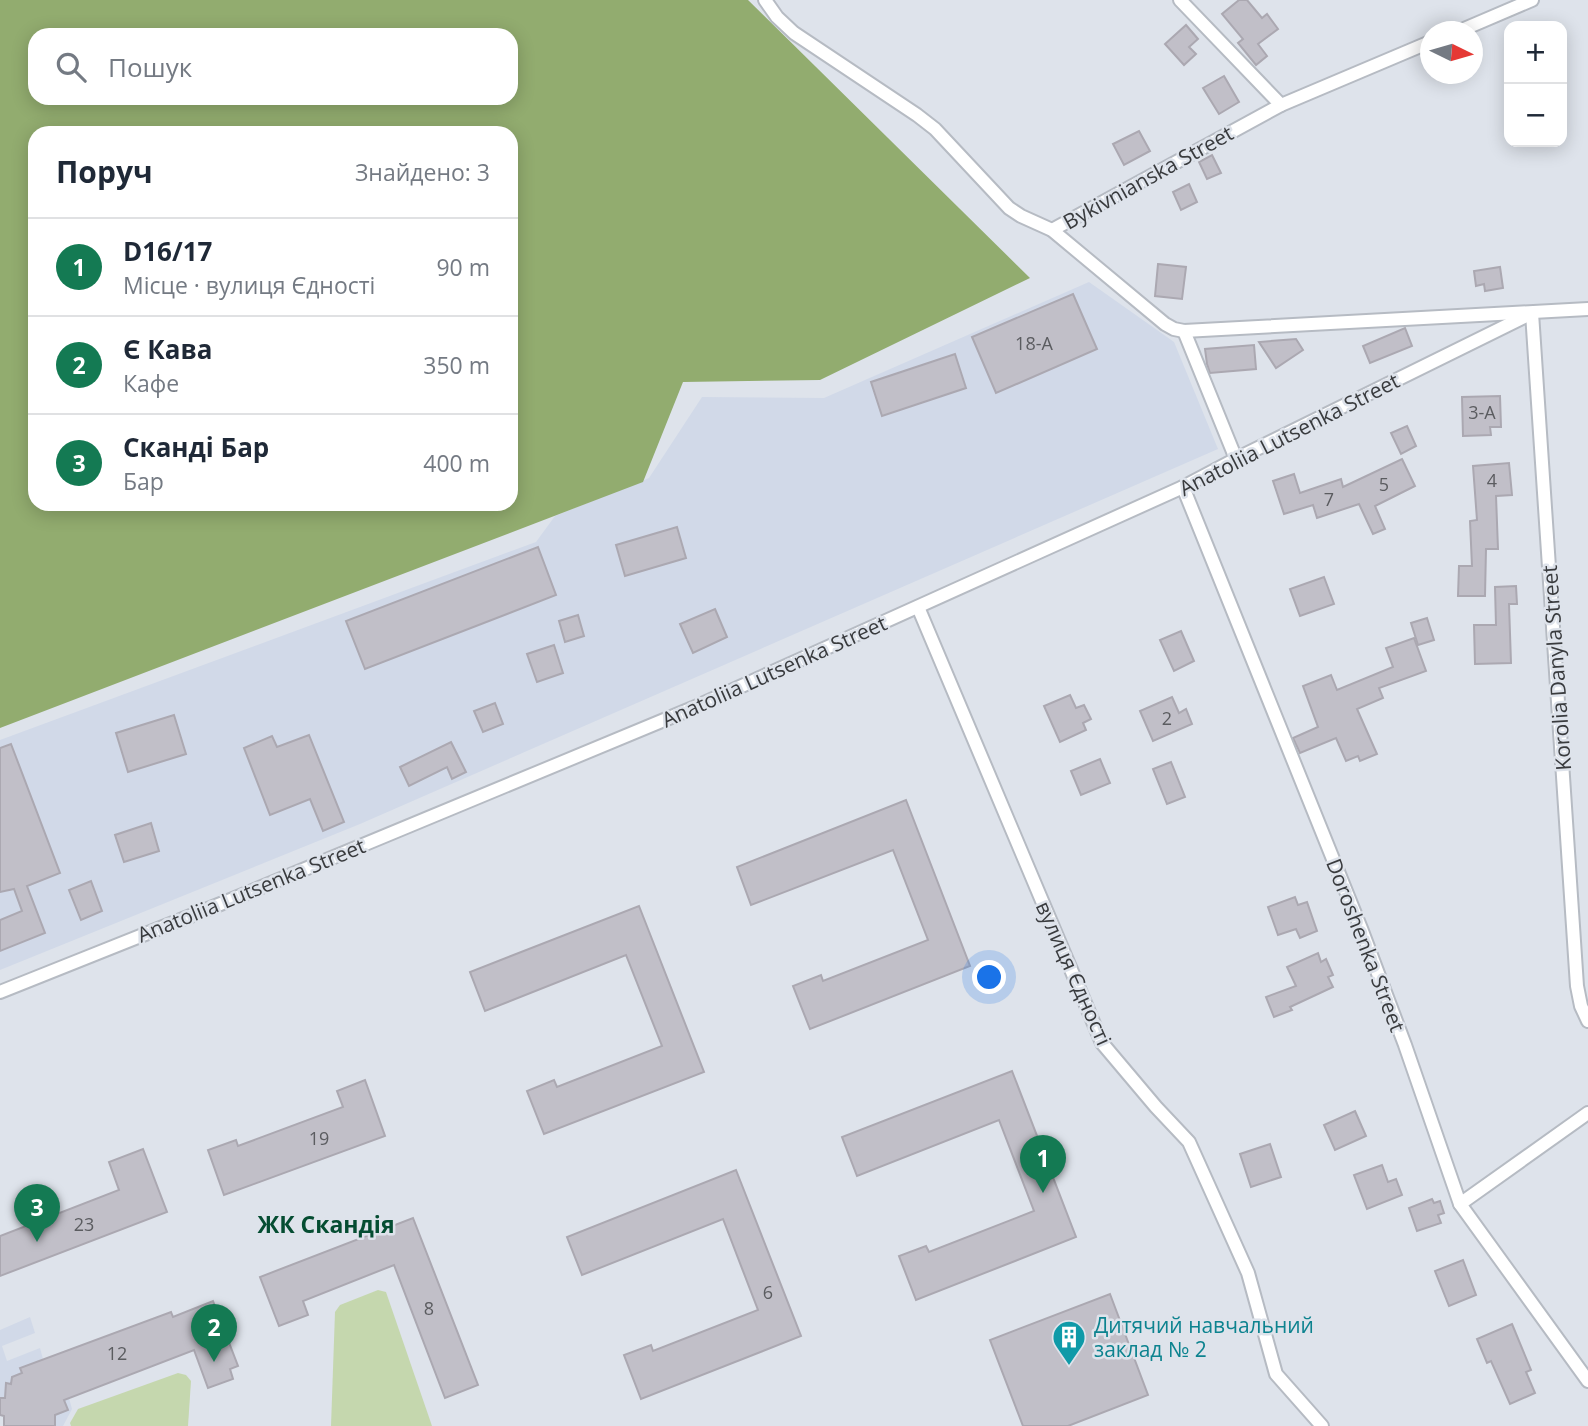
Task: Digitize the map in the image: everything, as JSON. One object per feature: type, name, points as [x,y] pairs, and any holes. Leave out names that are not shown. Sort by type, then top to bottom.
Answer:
[{"type":"street","name":"Bykivnianska Street","points":[[765,0],[777,17],[794,33],[935,129],[1009,208],[1052,230],[1281,105],[1420,46]]},
{"type":"street","points":[[1180,0],[1281,105]]},
{"type":"street","points":[[1483,21],[1532,0]]},
{"type":"street","points":[[1052,230],[1165,324],[1184,331],[1237,459]]},
{"type":"street","name":"Anatoliia Lutsenka Street","points":[[1184,331],[1588,309]]},
{"type":"street","name":"Anatoliia Lutsenka Street","points":[[0,992],[693,708],[1184,487],[1532,313]]},
{"type":"street","name":"Korolia Danyla Street","points":[[1532,313],[1577,985],[1581,1006],[1588,1021]]},
{"type":"street","name":"Doroshenka Street","points":[[1184,487],[1405,1045],[1460,1204],[1588,1381]]},
{"type":"street","name":"вулиця Єдності","points":[[918,607],[1102,1043],[1189,1142],[1248,1273],[1276,1374],[1322,1426]]},
{"type":"street","points":[[1460,1204],[1588,1113]]},
{"type":"shaded area","points":[[1089,282],[1174,342],[1218,449],[360,824],[0,970],[0,740],[536,542],[555,516],[649,478],[702,397],[824,398]]},
{"type":"shaded area","points":[[30,1317],[35,1333],[2,1346],[7,1361],[40,1348],[43,1359],[20,1368],[22,1373],[12,1377],[11,1384],[6,1384],[5,1398],[0,1398],[0,1330]]},
{"type":"shaded area","points":[[69,1398],[72,1409],[63,1426],[55,1426],[50,1417],[68,1410],[64,1400]]},
{"type":"green space","points":[[0,0],[748,0],[1030,278],[820,380],[683,382],[643,482],[0,728]]},
{"type":"green space","points":[[378,1290],[386,1292],[432,1426],[331,1426],[335,1312],[340,1305]]},
{"type":"green space","points":[[178,1373],[186,1375],[191,1381],[188,1426],[71,1426],[78,1409]]},
{"type":"building","points":[[1239,0],[1247,0],[1262,18],[1267,14],[1278,29],[1258,44],[1267,56],[1256,65],[1238,43],[1243,39],[1222,14]]},
{"type":"building","points":[[1186,25],[1198,39],[1189,47],[1196,54],[1184,65],[1165,44]]},
{"type":"building","points":[[1224,76],[1239,102],[1219,114],[1203,88]]},
{"type":"building","points":[[1139,131],[1150,151],[1124,165],[1113,144]]},
{"type":"building","points":[[1212,155],[1221,173],[1207,179],[1199,162]]},
{"type":"building","points":[[1189,184],[1197,202],[1181,210],[1173,192]]},
{"type":"building","points":[[1158,264],[1186,267],[1182,299],[1155,296]]},
{"type":"building","points":[[1500,267],[1503,288],[1485,291],[1484,284],[1476,286],[1474,271]]},
{"type":"building","points":[[1073,294],[1097,349],[996,393],[972,337]]},
{"type":"building","points":[[1405,328],[1412,346],[1370,363],[1363,346]]},
{"type":"building","points":[[1296,339],[1303,350],[1276,368],[1259,342]]},
{"type":"building","points":[[1254,345],[1256,369],[1210,373],[1205,349]]},
{"type":"building","points":[[955,354],[966,388],[882,416],[871,382]]},
{"type":"building","points":[[1500,396],[1501,427],[1490,427],[1491,435],[1463,436],[1462,397]]},
{"type":"building","points":[[1407,426],[1416,446],[1401,454],[1391,433]]},
{"type":"building","points":[[1402,459],[1415,486],[1375,506],[1385,529],[1373,534],[1359,504],[1317,518],[1313,505],[1284,514],[1273,481],[1294,474],[1300,493],[1341,479],[1343,487]]},
{"type":"building","points":[[1509,463],[1512,495],[1496,496],[1498,549],[1486,549],[1485,596],[1458,596],[1459,566],[1472,566],[1470,521],[1477,520],[1473,466]]},
{"type":"building","points":[[677,527],[686,558],[625,576],[616,545]]},
{"type":"building","points":[[538,547],[556,595],[365,669],[346,621]]},
{"type":"building","points":[[1324,577],[1334,604],[1300,616],[1290,589]]},
{"type":"building","points":[[1516,586],[1517,604],[1509,604],[1511,663],[1475,664],[1474,625],[1496,625],[1495,587]]},
{"type":"building","points":[[715,609],[727,637],[693,653],[680,624]]},
{"type":"building","points":[[578,615],[584,636],[565,642],[559,621]]},
{"type":"building","points":[[1427,618],[1434,640],[1418,645],[1411,623]]},
{"type":"building","points":[[1181,631],[1194,661],[1174,671],[1160,640]]},
{"type":"building","points":[[1414,638],[1426,671],[1379,688],[1383,698],[1357,709],[1377,754],[1360,761],[1358,756],[1346,761],[1336,738],[1300,753],[1293,738],[1318,727],[1303,686],[1331,675],[1337,690],[1393,667],[1386,648]]},
{"type":"building","points":[[554,645],[563,673],[537,682],[527,654]]},
{"type":"building","points":[[1070,695],[1076,708],[1084,705],[1091,719],[1083,723],[1086,730],[1060,742],[1044,706]]},
{"type":"building","points":[[1172,697],[1179,713],[1186,709],[1192,724],[1153,741],[1140,711]]},
{"type":"building","points":[[495,703],[503,724],[483,732],[474,711]]},
{"type":"building","points":[[174,715],[186,754],[128,772],[116,733]]},
{"type":"building","points":[[309,735],[344,822],[323,831],[310,799],[270,815],[244,748],[272,736],[277,747]]},
{"type":"building","points":[[451,742],[466,772],[452,779],[447,767],[409,786],[400,767]]},
{"type":"building","points":[[11,744],[60,873],[27,886],[45,933],[0,951],[0,920],[22,911],[14,889],[0,892],[0,748]]},
{"type":"building","points":[[1100,759],[1110,783],[1081,795],[1071,771]]},
{"type":"building","points":[[1171,762],[1185,797],[1167,804],[1153,769]]},
{"type":"building","points":[[906,800],[970,966],[810,1029],[793,986],[821,975],[823,981],[928,940],[893,850],[751,905],[737,867]]},
{"type":"building","points":[[151,823],[159,851],[124,862],[115,835]]},
{"type":"building","points":[[91,881],[102,911],[81,920],[69,890]]},
{"type":"building","points":[[1295,897],[1298,905],[1307,902],[1317,931],[1300,938],[1296,929],[1278,935],[1268,907]]},
{"type":"building","points":[[639,906],[704,1072],[544,1134],[527,1091],[554,1080],[557,1087],[662,1046],[626,955],[485,1011],[470,972]]},
{"type":"building","points":[[1318,953],[1321,962],[1326,959],[1333,975],[1328,977],[1333,987],[1274,1017],[1266,997],[1296,986],[1287,967]]},
{"type":"building","points":[[1012,1071],[1076,1237],[916,1300],[899,1256],[926,1246],[929,1252],[1034,1211],[999,1120],[857,1176],[842,1137]]},
{"type":"building","points":[[365,1080],[385,1136],[224,1195],[208,1150],[236,1140],[238,1146],[343,1107],[337,1091]]},
{"type":"building","points":[[1355,1111],[1366,1136],[1335,1150],[1324,1125]]},
{"type":"building","points":[[1270,1144],[1281,1177],[1251,1187],[1240,1154]]},
{"type":"building","points":[[143,1149],[167,1212],[0,1276],[0,1236],[119,1190],[109,1162]]},
{"type":"building","points":[[1382,1165],[1388,1182],[1396,1179],[1402,1195],[1367,1209],[1354,1175]]},
{"type":"building","points":[[736,1170],[801,1336],[641,1399],[624,1355],[651,1345],[653,1351],[758,1310],[723,1219],[582,1275],[567,1237]]},
{"type":"building","points":[[1432,1199],[1434,1203],[1440,1201],[1444,1213],[1438,1215],[1441,1223],[1417,1231],[1409,1208]]},
{"type":"building","points":[[413,1218],[478,1385],[445,1398],[394,1265],[303,1301],[308,1315],[279,1326],[260,1277]]},
{"type":"building","points":[[1463,1260],[1476,1295],[1449,1306],[1435,1271]]},
{"type":"building","name":"Дитячий навчальний заклад № 2","points":[[1110,1294],[1148,1395],[1068,1426],[1023,1426],[990,1340]]},
{"type":"building","points":[[213,1301],[238,1366],[230,1369],[233,1379],[208,1388],[194,1350],[64,1400],[68,1410],[55,1415],[55,1426],[4,1426],[4,1416],[0,1415],[0,1398],[5,1398],[6,1383],[11,1384],[12,1377],[22,1373],[20,1368],[171,1312],[173,1317]]},
{"type":"building","points":[[1512,1324],[1531,1370],[1526,1372],[1535,1393],[1510,1404],[1491,1361],[1487,1363],[1477,1339]]},
{"type":"place","name":"D16/17","points":[[1043,1193]]},
{"type":"place","name":"Сканді Бар","points":[[37,1242]]},
{"type":"place","name":"Є Кава","points":[[214,1362]]},
{"type":"place","name":"Дитячий навчальний заклад № 2","points":[[1069,1367]]},
{"type":"district","name":"ЖК Скандія","points":[[326,1224]]}]
